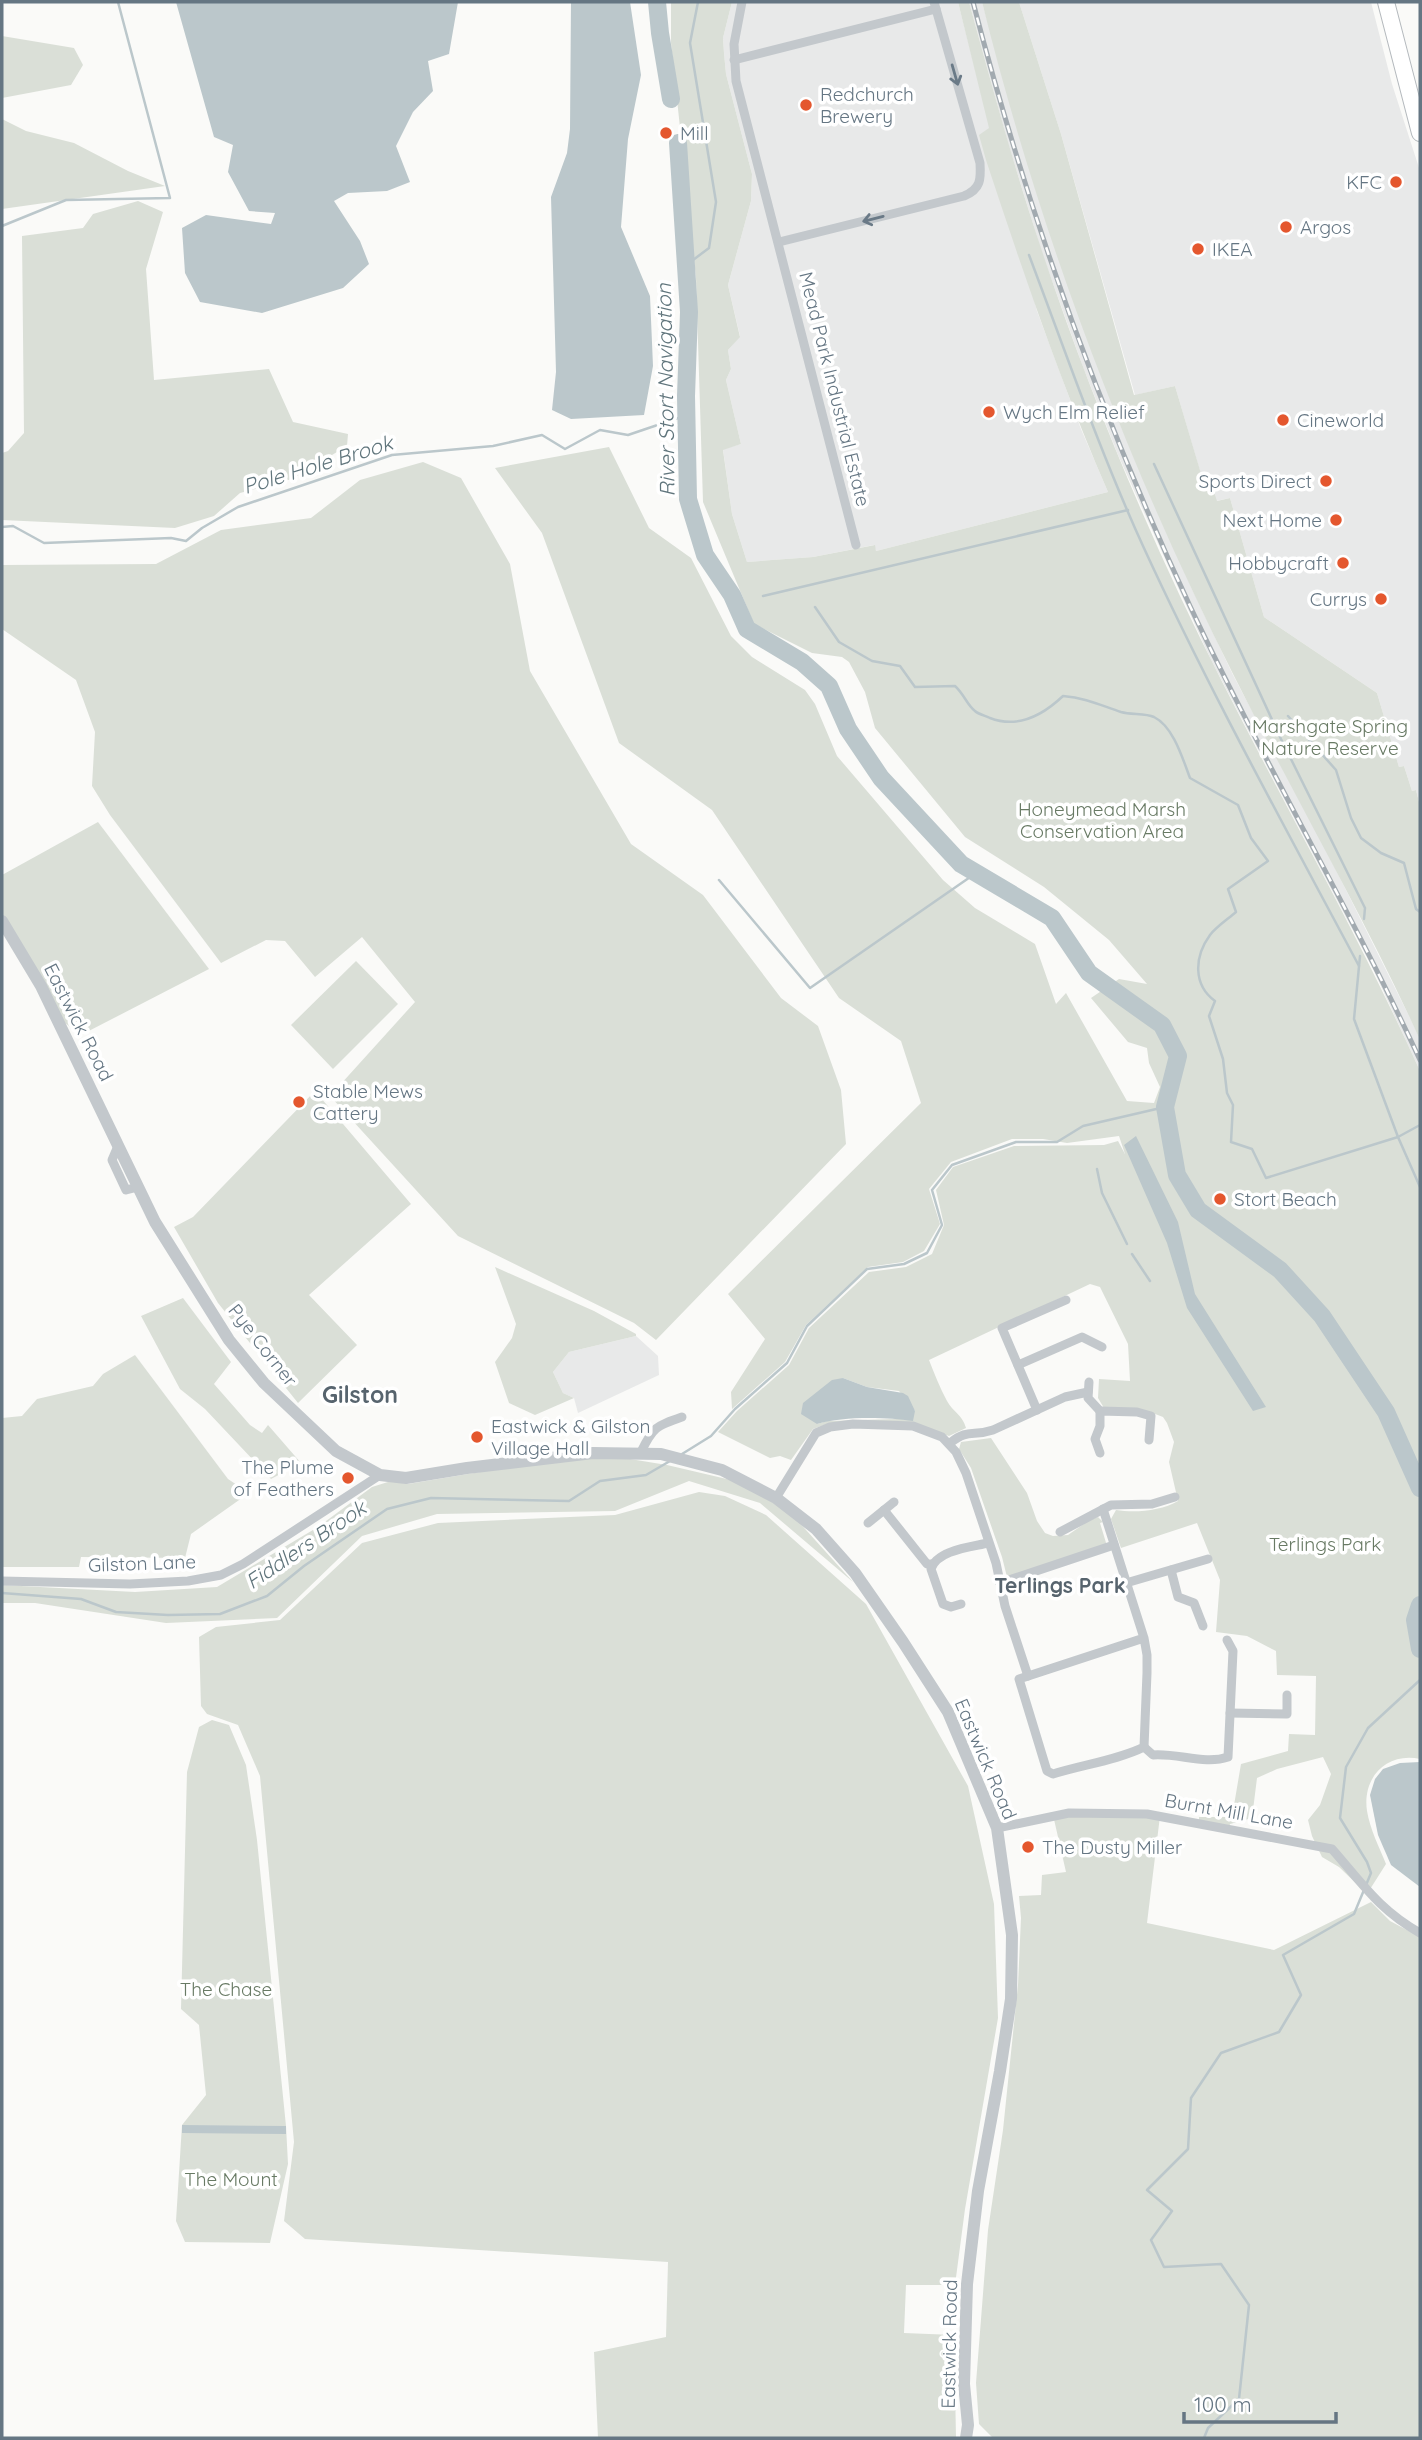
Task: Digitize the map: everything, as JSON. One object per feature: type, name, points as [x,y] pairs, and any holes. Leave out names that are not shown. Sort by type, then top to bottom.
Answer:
[{"type":"highway","points":[[1386,2],[1420,133]]},
{"type":"street","name":"Mead Park Industrial Estate","points":[[742,2],[735,36],[736,81],[856,545]]},
{"type":"street","points":[[734,60],[935,5],[980,163],[981,183],[974,192],[964,196],[779,242]]},
{"type":"street","name":"Eastwick Road","points":[[2,921],[41,986],[82,1066],[117,1145]]},
{"type":"street","name":"Pye Corner","points":[[117,1145],[155,1222],[229,1339],[264,1383],[336,1451],[380,1475],[407,1478],[565,1456],[641,1452],[661,1454]]},
{"type":"street","points":[[1037,1410],[1002,1328],[1066,1300]]},
{"type":"street","points":[[1018,1365],[1082,1337],[1102,1347]]},
{"type":"street","points":[[950,1443],[963,1433],[983,1434],[1089,1387],[1088,1398],[1100,1411],[1100,1426],[1095,1439],[1100,1453]]},
{"type":"street","points":[[1100,1411],[1136,1412],[1151,1416],[1149,1440]]},
{"type":"street","points":[[641,1452],[656,1426],[682,1417]]},
{"type":"street","points":[[776,1498],[816,1433],[830,1427],[853,1424],[913,1426],[942,1437],[950,1443],[966,1473],[996,1563],[1004,1606],[1047,1771],[1052,1774],[1130,1754],[1144,1747]]},
{"type":"street","name":"Eastwick Road","points":[[661,1454],[722,1470],[776,1498],[816,1529],[837,1550],[904,1642],[948,1712],[997,1828],[1012,1935],[1011,1999],[972,2235],[965,2316],[964,2384],[967,2432],[976,2438]]},
{"type":"street","name":"Gilston Lane","points":[[2,1581],[130,1584],[188,1581],[221,1575],[243,1564],[380,1475]]},
{"type":"street","points":[[1060,1532],[1111,1505],[1152,1504],[1175,1497]]},
{"type":"street","points":[[868,1523],[894,1502]]},
{"type":"street","points":[[1103,1509],[1144,1638],[1147,1656],[1144,1747]]},
{"type":"street","points":[[884,1510],[927,1564],[932,1564]]},
{"type":"street","points":[[961,1604],[951,1607],[943,1604],[931,1569],[932,1564],[941,1556],[988,1543]]},
{"type":"street","points":[[1000,1583],[1114,1545]]},
{"type":"street","points":[[1126,1583],[1208,1559]]},
{"type":"street","points":[[1171,1570],[1178,1597],[1195,1603],[1203,1626]]},
{"type":"street","points":[[1023,1677],[1144,1638]]},
{"type":"street","points":[[1144,1747],[1153,1755],[1170,1754],[1215,1761],[1228,1757],[1233,1651],[1227,1640]]},
{"type":"street","points":[[1230,1713],[1287,1714],[1287,1695]]},
{"type":"street","name":"Burnt Mill Lane","points":[[997,1828],[1069,1813],[1147,1814],[1332,1849],[1372,1897],[1397,1920],[1420,1933]]},
{"type":"shaded area","points":[[176,2],[458,2],[449,54],[428,61],[433,91],[413,112],[396,146],[410,182],[387,191],[348,193],[334,201],[360,241],[369,264],[343,288],[262,313],[200,302],[185,273],[182,228],[206,215],[271,224],[275,213],[249,211],[228,172],[233,145],[214,137]]},
{"type":"shaded area","points":[[571,2],[630,2],[641,75],[628,139],[621,227],[650,296],[653,366],[644,415],[571,419],[552,410],[556,372],[551,197],[567,153],[570,129]]},
{"type":"shaded area","points":[[732,2],[958,2],[1037,311],[1081,429],[1108,492],[876,551],[874,545],[813,557],[747,562],[732,514],[723,449],[741,444],[726,380],[731,369],[728,350],[740,336],[728,285],[751,201],[752,174],[726,74],[723,38]]},
{"type":"shaded area","points":[[969,2],[982,2],[1009,97],[1115,413],[1191,587],[1233,675],[1328,854],[1414,1026],[1420,1040],[1420,1071],[1373,969],[1211,660],[1118,455],[1042,253]]},
{"type":"shaded area","points":[[1019,2],[1371,2],[1392,84],[1420,171],[1420,806],[1416,790],[1412,791],[1404,766],[1399,767],[1377,693],[1264,617],[1230,498],[1216,501],[1205,488],[1175,386],[1135,395],[1061,134]]},
{"type":"shaded area","points":[[1136,1136],[1178,1222],[1195,1294],[1266,1407],[1253,1411],[1187,1308],[1167,1243],[1124,1145]]},
{"type":"shaded area","points":[[636,1336],[658,1356],[659,1375],[578,1413],[574,1398],[563,1393],[553,1372],[569,1352]]},
{"type":"shaded area","points":[[843,1378],[867,1387],[908,1396],[915,1411],[913,1421],[865,1418],[817,1424],[801,1414],[803,1403],[832,1380]]},
{"type":"shaded area","points":[[1420,1762],[1420,1887],[1391,1865],[1378,1835],[1370,1795],[1375,1779],[1383,1769],[1400,1763]]},
{"type":"shaded area","points":[[182,2125],[286,2126],[286,2134],[182,2133]]},
{"type":"green space","name":"Honeymead Marsh Conservation Area","points":[[671,2],[732,2],[723,38],[726,74],[752,174],[751,201],[728,285],[740,337],[728,350],[731,369],[726,380],[741,444],[723,450],[732,514],[747,562],[813,557],[875,545],[876,551],[1108,492],[1058,369],[986,160],[979,135],[989,128],[958,2],[969,2],[1013,160],[1043,254],[1124,470],[1209,656],[1362,951],[1420,1071],[1420,1759],[1397,1759],[1387,1763],[1373,1778],[1369,1788],[1366,1799],[1368,1818],[1386,1864],[1367,1894],[1339,1867],[1322,1857],[1312,1836],[1308,1820],[1320,1805],[1331,1774],[1323,1757],[1277,1769],[1257,1778],[1252,1818],[1230,1824],[1228,1832],[1199,1825],[1199,1817],[1232,1817],[1241,1764],[1288,1751],[1289,1734],[1315,1735],[1316,1676],[1277,1675],[1276,1651],[1247,1636],[1216,1632],[1220,1580],[1197,1523],[1121,1548],[1111,1519],[1116,1510],[1148,1510],[1178,1501],[1169,1462],[1174,1442],[1163,1417],[1150,1412],[1104,1408],[1098,1398],[1099,1379],[1130,1381],[1128,1344],[1100,1287],[1090,1284],[929,1360],[947,1401],[966,1428],[949,1436],[932,1430],[827,1424],[813,1429],[791,1460],[780,1456],[770,1458],[718,1432],[737,1411],[789,1365],[809,1328],[869,1272],[906,1267],[932,1254],[944,1225],[936,1190],[953,1167],[1014,1146],[1104,1145],[1118,1141],[1125,1154],[1119,1136],[1067,1143],[1043,1139],[1012,1139],[951,1162],[929,1189],[940,1224],[924,1251],[903,1262],[868,1267],[806,1325],[785,1362],[732,1409],[731,1392],[765,1339],[728,1294],[921,1103],[901,1041],[839,998],[712,810],[619,743],[542,533],[495,468],[609,447],[649,528],[691,558],[731,636],[752,657],[805,690],[815,704],[837,756],[943,880],[975,908],[1035,944],[1056,1004],[1066,993],[1127,1101],[1154,1103],[1160,1087],[1149,1063],[1147,1048],[1128,1042],[1091,998],[1119,979],[1147,984],[1109,940],[1044,887],[965,837],[875,728],[865,692],[849,662],[842,657],[812,653],[754,624],[703,502],[696,278],[671,43]],"holes":[[[843,1378],[867,1387],[899,1391],[915,1411],[897,1419],[827,1421],[817,1424]]]},
{"type":"green space","name":"Marshgate Spring Nature Reserve","points":[[982,2],[1019,2],[1061,134],[1134,395],[1175,386],[1205,487],[1212,486],[1217,501],[1230,498],[1264,617],[1377,693],[1399,767],[1404,766],[1412,791],[1416,790],[1420,806],[1420,1040],[1376,948],[1234,676],[1157,513],[1089,346],[1059,261],[1005,89]]},
{"type":"green space","points":[[2,36],[74,48],[83,65],[71,85],[2,98]]},
{"type":"green space","points":[[2,119],[26,131],[74,143],[128,171],[165,186],[2,209]]},
{"type":"green space","points":[[138,201],[163,212],[146,269],[154,380],[269,369],[293,422],[348,434],[347,446],[292,479],[240,493],[214,516],[175,528],[2,520],[2,453],[8,451],[24,433],[22,236],[83,228],[93,214]]},
{"type":"green space","points":[[423,462],[461,478],[510,564],[530,671],[631,844],[703,895],[781,998],[818,1026],[841,1090],[846,1144],[656,1340],[634,1323],[458,1236],[330,1096],[415,1002],[362,937],[315,977],[285,941],[266,940],[221,963],[110,815],[92,786],[95,732],[76,680],[2,629],[2,565],[156,564],[221,530],[311,518],[360,480]]},
{"type":"green space","points":[[98,822],[209,969],[81,1035],[57,1017],[2,924],[2,875]]},
{"type":"green space","points":[[356,961],[398,1004],[333,1069],[291,1025]]},
{"type":"green space","points":[[315,1091],[411,1204],[309,1295],[357,1345],[298,1403],[218,1303],[174,1227],[193,1217]]},
{"type":"green space","points":[[495,1267],[594,1311],[636,1336],[569,1352],[553,1372],[563,1393],[574,1398],[535,1415],[509,1403],[495,1362],[512,1338],[516,1324]]},
{"type":"green space","points":[[183,1298],[231,1362],[214,1384],[250,1425],[262,1433],[268,1425],[301,1463],[271,1479],[205,1409],[180,1389],[141,1316]]},
{"type":"green space","points":[[135,1355],[228,1479],[249,1493],[191,1534],[185,1558],[81,1557],[79,1567],[2,1567],[2,1418],[22,1416],[37,1399],[93,1386],[103,1374]]},
{"type":"green space","points":[[991,1438],[1027,1493],[1037,1521],[1045,1533],[1053,1536],[1068,1535],[1098,1517],[1103,1522],[1100,1523],[1107,1546],[1007,1577],[971,1468],[959,1449],[961,1442]]},
{"type":"green space","points":[[593,1453],[667,1465],[731,1480],[788,1510],[853,1582],[760,1503],[689,1481],[615,1511],[437,1514],[362,1536],[277,1618],[166,1623],[35,1603],[2,1603],[2,1585],[135,1592],[217,1587],[318,1527],[372,1487],[391,1481],[408,1484]]},
{"type":"green space","points":[[699,1492],[725,1496],[766,1515],[866,1604],[968,1786],[994,1904],[998,2018],[965,2209],[955,2285],[906,2285],[904,2333],[954,2335],[956,2438],[598,2438],[594,2352],[666,2337],[668,2262],[305,2239],[284,2221],[294,2142],[260,1776],[238,1725],[207,1714],[201,1706],[199,1637],[216,1627],[280,1620],[362,1543],[438,1523],[615,1515]]},
{"type":"green space","name":"The Chase","points":[[212,1720],[229,1725],[246,1765],[257,1840],[288,2164],[270,2243],[185,2242],[176,2221],[182,2125],[206,2095],[199,2025],[181,2009],[187,1772],[199,1727]]},
{"type":"green space","points":[[1053,1815],[1160,1816],[1147,1923],[1274,1950],[1371,1902],[1390,1921],[1420,1937],[1420,2438],[993,2438],[979,2424],[976,2383],[988,2230],[1003,2130],[1018,1985],[1021,1918],[1019,1896],[1041,1895],[1042,1875],[1066,1872]]},
{"type":"waterway","points":[[2,226],[66,200],[170,198],[118,2]]},
{"type":"waterway","name":"River Stort Navigation","points":[[657,2],[671,99]]},
{"type":"waterway","points":[[685,266],[709,248],[716,202],[690,43],[698,2]]},
{"type":"waterway","name":"River Stort Navigation","points":[[678,143],[689,312],[686,396],[688,499],[705,555],[732,595],[747,629],[802,662],[829,686],[848,729],[881,778],[961,864],[1052,918],[1089,973],[1162,1025],[1178,1056],[1165,1107],[1177,1175],[1198,1210],[1280,1270],[1322,1316],[1386,1412],[1420,1488]]},
{"type":"waterway","points":[[1029,255],[1127,511],[1168,600],[1359,966]]},
{"type":"waterway","name":"Pole Hole Brook","points":[[2,527],[13,526],[44,543],[171,538],[186,541],[202,528],[238,507],[392,455],[493,446],[542,435],[565,449],[600,430],[628,435],[687,415]]},
{"type":"waterway","points":[[1154,464],[1281,739],[1365,908],[1364,919]]},
{"type":"waterway","points":[[763,596],[1128,510]]},
{"type":"waterway","points":[[815,607],[839,642],[872,661],[900,666],[915,687],[955,686],[972,709],[990,718],[1010,722],[1030,718],[1063,696],[1086,700],[1125,713],[1154,717],[1172,736],[1190,778],[1238,805],[1251,838],[1268,861],[1228,889],[1236,912],[1210,935],[1201,952],[1198,970],[1203,987],[1215,1001],[1209,1016],[1223,1059],[1227,1093],[1233,1105],[1231,1142],[1252,1149],[1266,1178],[1398,1137],[1420,1125]]},
{"type":"waterway","points":[[1288,716],[1336,770],[1351,818],[1361,838],[1381,853],[1404,863],[1416,909],[1420,912]]},
{"type":"waterway","points":[[719,880],[810,988],[976,873]]},
{"type":"waterway","points":[[1360,956],[1354,1019],[1398,1137],[1420,1187]]},
{"type":"waterway","name":"Fiddlers Brook","points":[[682,1454],[711,1436],[735,1409],[787,1363],[807,1326],[867,1269],[904,1264],[927,1253],[942,1225],[932,1190],[952,1165],[1016,1142],[1057,1142],[1083,1126],[1165,1107]]},
{"type":"waterway","points":[[1097,1169],[1102,1193],[1127,1244]]},
{"type":"waterway","points":[[1132,1254],[1150,1281]]},
{"type":"waterway","name":"Fiddlers Brook","points":[[2,1593],[81,1599],[116,1612],[220,1614],[267,1596],[304,1566],[387,1509],[431,1498],[569,1501],[600,1481],[646,1475],[670,1461]]},
{"type":"waterway","name":"River Stort Navigation","points":[[1420,1605],[1415,1620],[1420,1649]]},
{"type":"waterway","points":[[1204,2438],[1208,2428],[1239,2399],[1249,2305],[1221,2264],[1164,2267],[1151,2240],[1172,2211],[1147,2190],[1188,2149],[1191,2098],[1221,2053],[1279,2032],[1301,1995],[1283,1955],[1354,1914],[1371,1873],[1340,1818],[1346,1767],[1368,1728],[1420,1680]]},
{"type":"railway","points":[[973,2],[1041,233],[1125,459],[1190,606],[1420,1060]]},
{"type":"place","name":"Redchurch Brewery","points":[[806,105]]},
{"type":"place","name":"Mill","points":[[666,133]]},
{"type":"place","name":"KFC","points":[[1396,182]]},
{"type":"place","name":"Argos","points":[[1286,227]]},
{"type":"place","name":"IKEA","points":[[1198,249]]},
{"type":"place","name":"Wych Elm Relief","points":[[989,412]]},
{"type":"place","name":"Cineworld","points":[[1283,420]]},
{"type":"place","name":"Sports Direct","points":[[1326,481]]},
{"type":"place","name":"Next Home","points":[[1336,520]]},
{"type":"place","name":"Hobbycraft","points":[[1343,563]]},
{"type":"place","name":"Currys","points":[[1381,599]]},
{"type":"place","name":"Stable Mews Cattery","points":[[299,1102]]},
{"type":"place","name":"Stort Beach","points":[[1220,1199]]},
{"type":"place","name":"Eastwick & Gilston Village Hall","points":[[477,1437]]},
{"type":"place","name":"The Plume of Feathers","points":[[348,1478]]},
{"type":"place","name":"The Dusty Miller","points":[[1028,1847]]},
{"type":"district","name":"Gilston","points":[[360,1395]]},
{"type":"district","name":"Terlings Park","points":[[1060,1586]]},
{"type":"park label","name":"The Mount","points":[[231,2179]]}]
